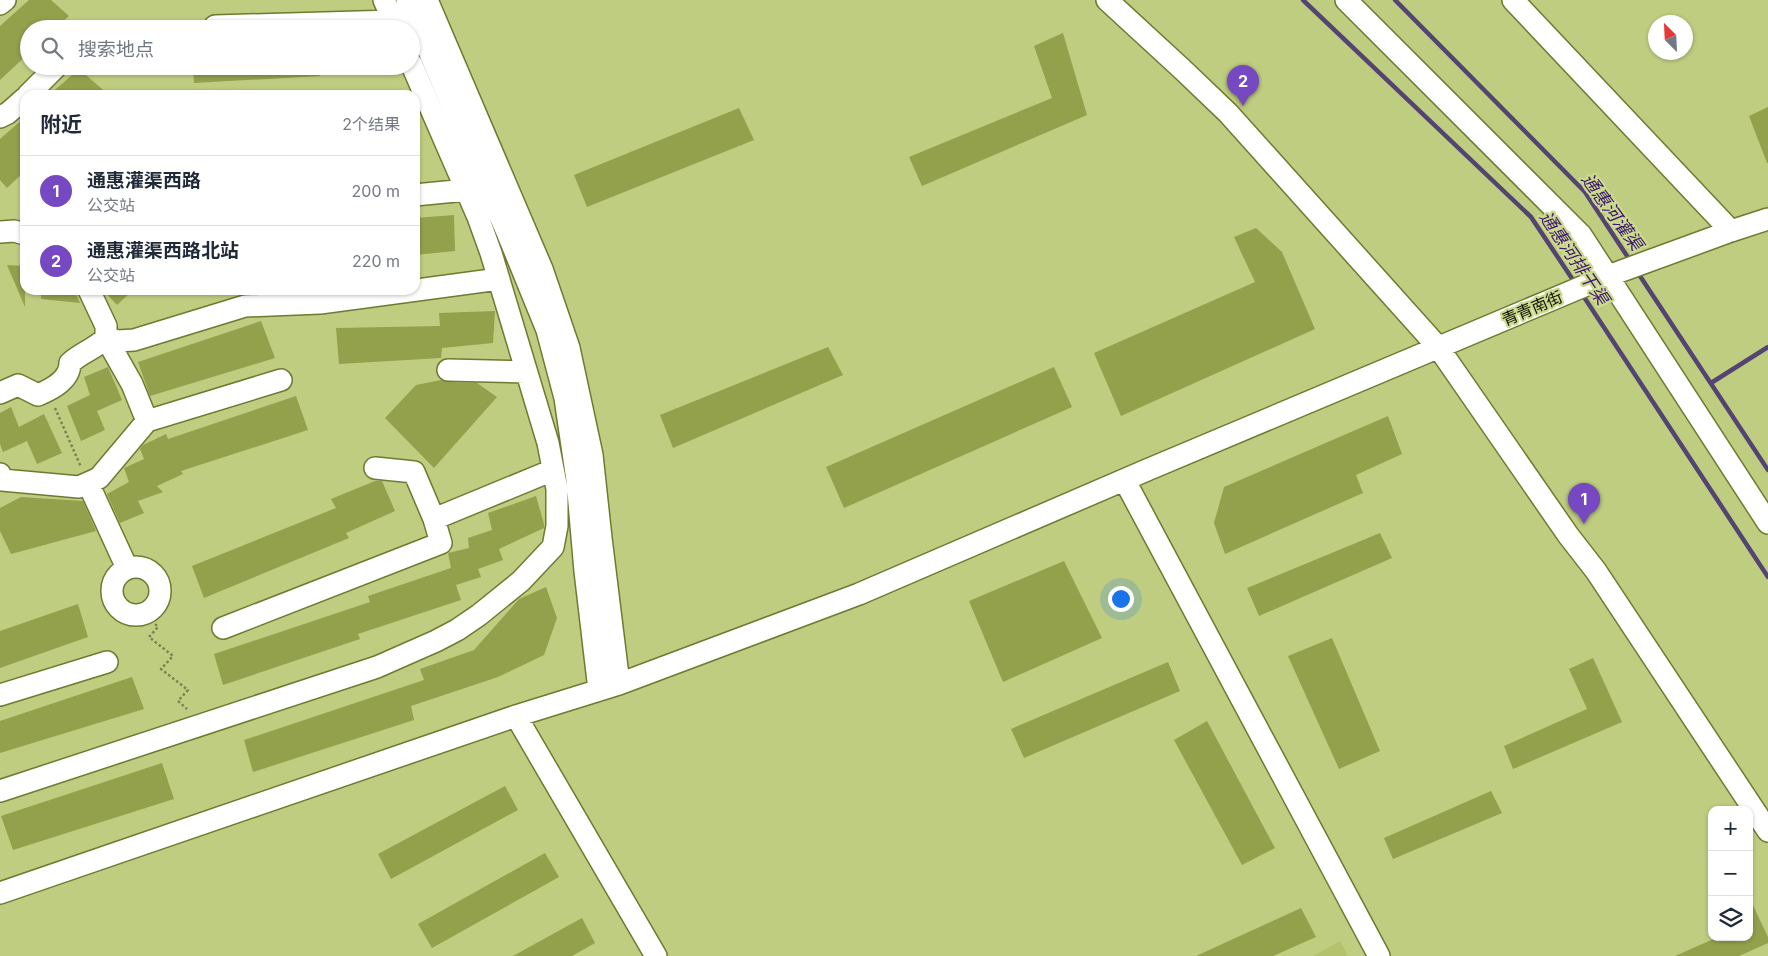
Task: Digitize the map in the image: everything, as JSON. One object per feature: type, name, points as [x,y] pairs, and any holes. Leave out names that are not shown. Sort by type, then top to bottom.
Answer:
[{"type":"street","points":[[0,4],[5,0]]},
{"type":"street","points":[[384,0],[393,20]]},
{"type":"street","points":[[407,0],[416,20]]},
{"type":"street","points":[[428,0],[542,269],[570,348],[592,456],[620,684]]},
{"type":"street","points":[[1107,0],[1228,114],[1438,347],[1568,535],[1596,571],[1768,831]]},
{"type":"street","points":[[1346,0],[1581,235],[1625,270],[1768,523]]},
{"type":"street","points":[[1513,0],[1731,231]]},
{"type":"street","points":[[420,30],[547,330],[565,398],[574,462],[599,690]]},
{"type":"street","points":[[33,90],[48,75]]},
{"type":"street","points":[[413,75],[416,90]]},
{"type":"street","points":[[0,791],[377,666],[436,641],[479,615],[521,581],[553,547],[557,526],[557,489],[548,443],[499,279],[478,217],[420,100]]},
{"type":"street","points":[[0,117],[20,102]]},
{"type":"street","points":[[420,195],[466,190]]},
{"type":"street","name":"青青南街","points":[[0,893],[516,716],[620,684],[859,594],[1578,288],[1768,219]]},
{"type":"street","points":[[420,290],[499,279]]},
{"type":"street","points":[[90,295],[106,326],[106,338],[132,384],[147,421]]},
{"type":"street","points":[[106,338],[118,341],[134,340],[244,306],[320,303],[380,295]]},
{"type":"street","points":[[0,393],[18,385],[38,395],[48,390],[63,381],[70,371],[70,363],[81,353],[99,345],[106,338]]},
{"type":"street","points":[[448,370],[526,372]]},
{"type":"street","points":[[1,478],[79,487],[99,478],[147,421],[281,380]]},
{"type":"street","points":[[223,628],[440,544],[434,520],[414,472],[375,468]]},
{"type":"street","points":[[434,520],[553,470]]},
{"type":"street","points":[[1125,481],[1379,956]]},
{"type":"street","points":[[88,483],[128,568]]},
{"type":"street","points":[[142,567],[150,570],[160,582],[160,599],[155,606],[144,614],[132,615],[124,612],[113,600],[112,592],[116,577],[121,571],[128,568],[142,567]]},
{"type":"street","points":[[0,695],[108,662]]},
{"type":"street","points":[[516,716],[656,956]]},
{"type":"path","points":[[48,390],[88,483]]},
{"type":"path","points":[[144,614],[158,627],[149,637],[172,656],[162,669],[188,690],[178,701],[204,724]]},
{"type":"shaded area","points":[[1340,941],[1348,956],[1313,956]]},
{"type":"building","points":[[29,0],[51,0],[69,16],[65,20],[20,20],[20,61],[0,80],[0,26]]},
{"type":"building","points":[[1063,33],[1087,115],[922,186],[909,157],[1052,98],[1034,46]]},
{"type":"building","points":[[72,75],[86,75],[103,90],[55,90]]},
{"type":"building","points":[[194,75],[320,75],[320,76],[194,83]]},
{"type":"building","points":[[1768,107],[1768,163],[1767,163],[1749,116]]},
{"type":"building","points":[[739,108],[754,140],[587,207],[574,175]]},
{"type":"building","points":[[20,121],[20,176],[7,188],[0,180],[0,139]]},
{"type":"building","points":[[454,215],[455,251],[420,254],[420,218]]},
{"type":"building","points":[[1256,228],[1282,252],[1315,329],[1121,416],[1094,353],[1255,282],[1234,237]]},
{"type":"building","points":[[7,265],[20,266],[20,295],[25,295],[25,307]]},
{"type":"building","points":[[41,295],[76,295],[80,303],[41,299]]},
{"type":"building","points":[[108,295],[128,295],[117,305]]},
{"type":"building","points":[[495,311],[493,343],[442,348],[441,358],[339,364],[336,328],[440,326],[439,313]]},
{"type":"building","points":[[261,321],[275,358],[150,396],[138,362]]},
{"type":"building","points":[[828,347],[843,375],[673,448],[660,415]]},
{"type":"building","points":[[108,367],[122,400],[97,411],[105,430],[81,441],[67,406],[90,395],[84,377]]},
{"type":"building","points":[[1054,367],[1072,407],[844,508],[826,467]]},
{"type":"building","points":[[441,380],[477,383],[497,397],[434,468],[385,418],[416,385]]},
{"type":"building","points":[[296,396],[308,430],[181,471],[183,474],[157,486],[163,492],[138,501],[144,513],[120,523],[107,494],[129,482],[124,468],[144,459],[140,449],[143,445],[166,434],[168,439]]},
{"type":"building","points":[[11,407],[19,427],[44,414],[62,453],[37,464],[27,441],[3,452],[0,444],[0,413]]},
{"type":"building","points":[[1388,416],[1402,454],[1356,475],[1363,493],[1225,554],[1214,523],[1224,487]]},
{"type":"building","points":[[375,481],[382,481],[395,511],[346,533],[349,538],[204,598],[192,566],[336,508],[331,499]]},
{"type":"building","points":[[536,496],[544,528],[499,549],[503,560],[478,569],[481,577],[456,585],[461,600],[358,634],[360,639],[223,685],[214,654],[370,602],[368,596],[451,568],[448,553],[469,548],[468,538],[492,530],[488,513]]},
{"type":"building","points":[[21,497],[83,501],[96,531],[11,554],[0,531],[0,508]]},
{"type":"building","points":[[1380,533],[1392,558],[1259,616],[1247,588]]},
{"type":"building","points":[[1064,561],[1102,638],[1003,682],[969,601]]},
{"type":"building","points":[[546,587],[557,618],[544,655],[498,677],[411,706],[414,720],[253,772],[244,740],[424,680],[420,669],[474,650],[519,599]]},
{"type":"building","points":[[78,604],[88,637],[0,668],[0,631]]},
{"type":"building","points":[[1332,638],[1380,751],[1339,769],[1288,656]]},
{"type":"building","points":[[1593,658],[1622,722],[1513,769],[1504,746],[1587,709],[1569,669]]},
{"type":"building","points":[[1168,662],[1180,691],[1024,758],[1011,729]]},
{"type":"building","points":[[132,677],[144,709],[0,753],[0,721]]},
{"type":"building","points":[[1207,721],[1275,848],[1242,865],[1174,740]]},
{"type":"building","points":[[162,763],[174,799],[13,850],[1,816]]},
{"type":"building","points":[[505,786],[518,810],[391,879],[378,854]]},
{"type":"building","points":[[1491,791],[1502,813],[1393,859],[1384,838]]},
{"type":"building","points":[[545,853],[559,877],[432,948],[418,924]]},
{"type":"building","points":[[1753,905],[1768,937],[1768,943],[1739,956],[1675,956],[1709,941],[1753,941]]},
{"type":"building","points":[[1301,908],[1316,937],[1273,956],[1196,956]]},
{"type":"building","points":[[582,918],[595,943],[572,956],[513,956]]},
{"type":"waterway","name":"通惠河排干渠","points":[[1303,0],[1531,217],[1575,283]]},
{"type":"waterway","name":"通惠河灌渠","points":[[1395,0],[1585,192],[1631,262]]},
{"type":"waterway","name":"通惠河灌渠","points":[[1638,273],[1768,470]]},
{"type":"waterway","name":"通惠河排干渠","points":[[1582,294],[1768,577]]},
{"type":"waterway","points":[[1711,383],[1768,347]]},
{"type":"place","name":"通惠灌渠西路北站","points":[[1243,106]]},
{"type":"place","name":"通惠灌渠西路","points":[[1584,524]]}]
